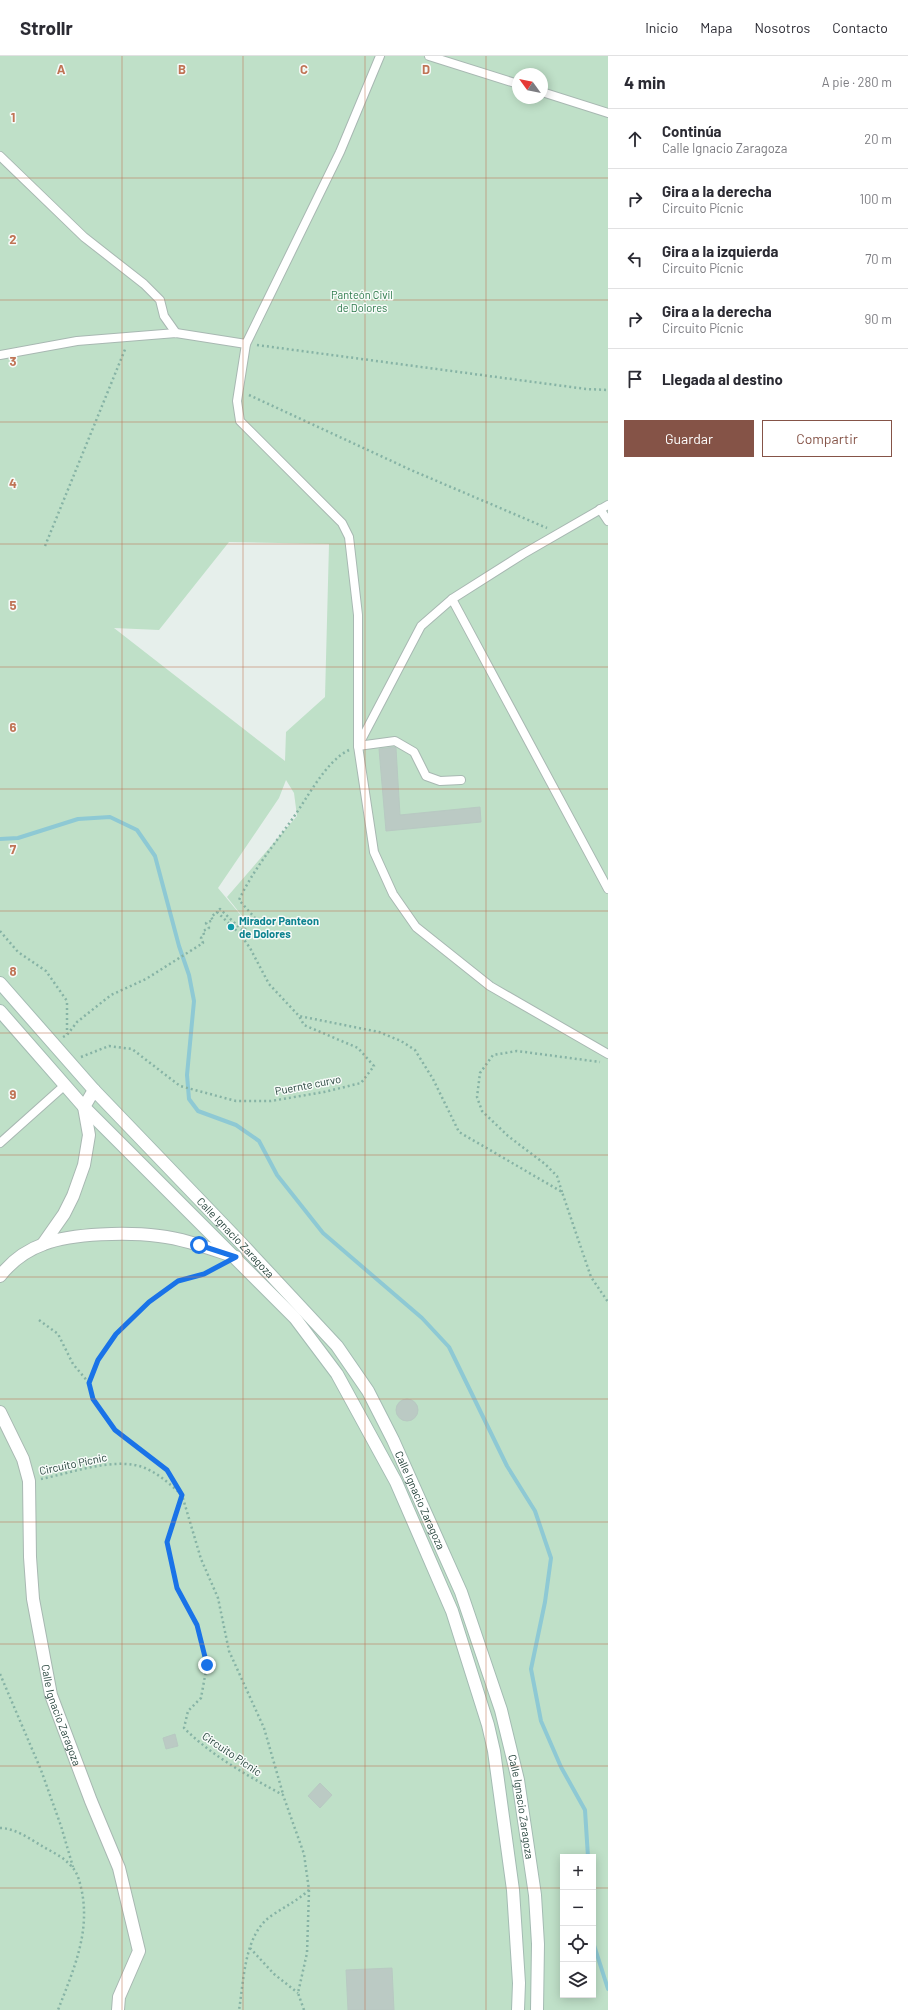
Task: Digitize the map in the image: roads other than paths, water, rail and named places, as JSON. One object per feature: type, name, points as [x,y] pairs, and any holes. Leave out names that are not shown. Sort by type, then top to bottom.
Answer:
[{"type":"street","name":"Calle Ignacio Zaragoza","points":[[0,983],[5,993],[52,1042],[94,1090],[241,1243],[337,1346],[368,1391],[392,1440],[461,1592],[501,1710],[518,1780],[535,1895],[538,1944],[537,2010]]},
{"type":"street","name":"Calle Ignacio Zaragoza","points":[[0,1011],[84,1106],[236,1257],[295,1318],[337,1374],[396,1482],[452,1611],[488,1725],[494,1751],[513,1890],[519,1983],[518,2010]]},
{"type":"street","points":[[84,1106],[94,1090]]},
{"type":"street","name":"Calle Ignacio Zaragoza","points":[[43,1244],[64,1214],[73,1196],[84,1164],[89,1135],[84,1106]]},
{"type":"street","name":"Calle Ignacio Zaragoza","points":[[0,1276],[10,1264],[43,1244],[88,1236],[127,1234],[159,1236],[199,1245],[236,1257]]},
{"type":"street","name":"Calle Ignacio Zaragoza","points":[[0,1412],[23,1459],[29,1481],[30,1557],[33,1599],[51,1695],[91,1801],[119,1868],[139,1951],[119,1997],[118,2010]]},
{"type":"lane","points":[[380,56],[340,152],[246,344],[237,401],[240,421],[342,523],[348,537],[358,615],[358,746],[374,852],[393,894],[416,926],[490,986],[608,1054]]},
{"type":"lane","points":[[429,56],[512,82]]},
{"type":"lane","points":[[548,94],[608,113]]},
{"type":"lane","points":[[0,156],[84,237],[144,284],[160,300],[164,316],[176,333]]},
{"type":"lane","points":[[0,355],[77,341],[176,333],[246,344]]},
{"type":"lane","points":[[358,746],[421,626],[452,599],[608,505]]},
{"type":"lane","points":[[600,510],[608,521]]},
{"type":"lane","points":[[452,599],[608,889]]},
{"type":"lane","points":[[358,746],[395,741],[414,752],[426,776],[440,781],[461,780]]},
{"type":"lane","points":[[0,1142],[65,1085]]},
{"type":"waterway","points":[[0,839],[18,838],[78,819],[110,817],[137,830],[155,856],[179,946],[189,975],[194,1001],[187,1075],[189,1099],[198,1111],[236,1125],[259,1141],[277,1175],[323,1233],[422,1318],[449,1347],[507,1466],[535,1511],[551,1558],[545,1602],[531,1669],[541,1721],[561,1767],[585,1810],[588,1854]]},
{"type":"waterway","points":[[596,1951],[608,1989]]},
{"type":"place","name":"Mirador Panteon de Dolores","points":[[231,927]]},
{"type":"park label","name":"Panteón Civil de Dolores","points":[[362,301]]}]
